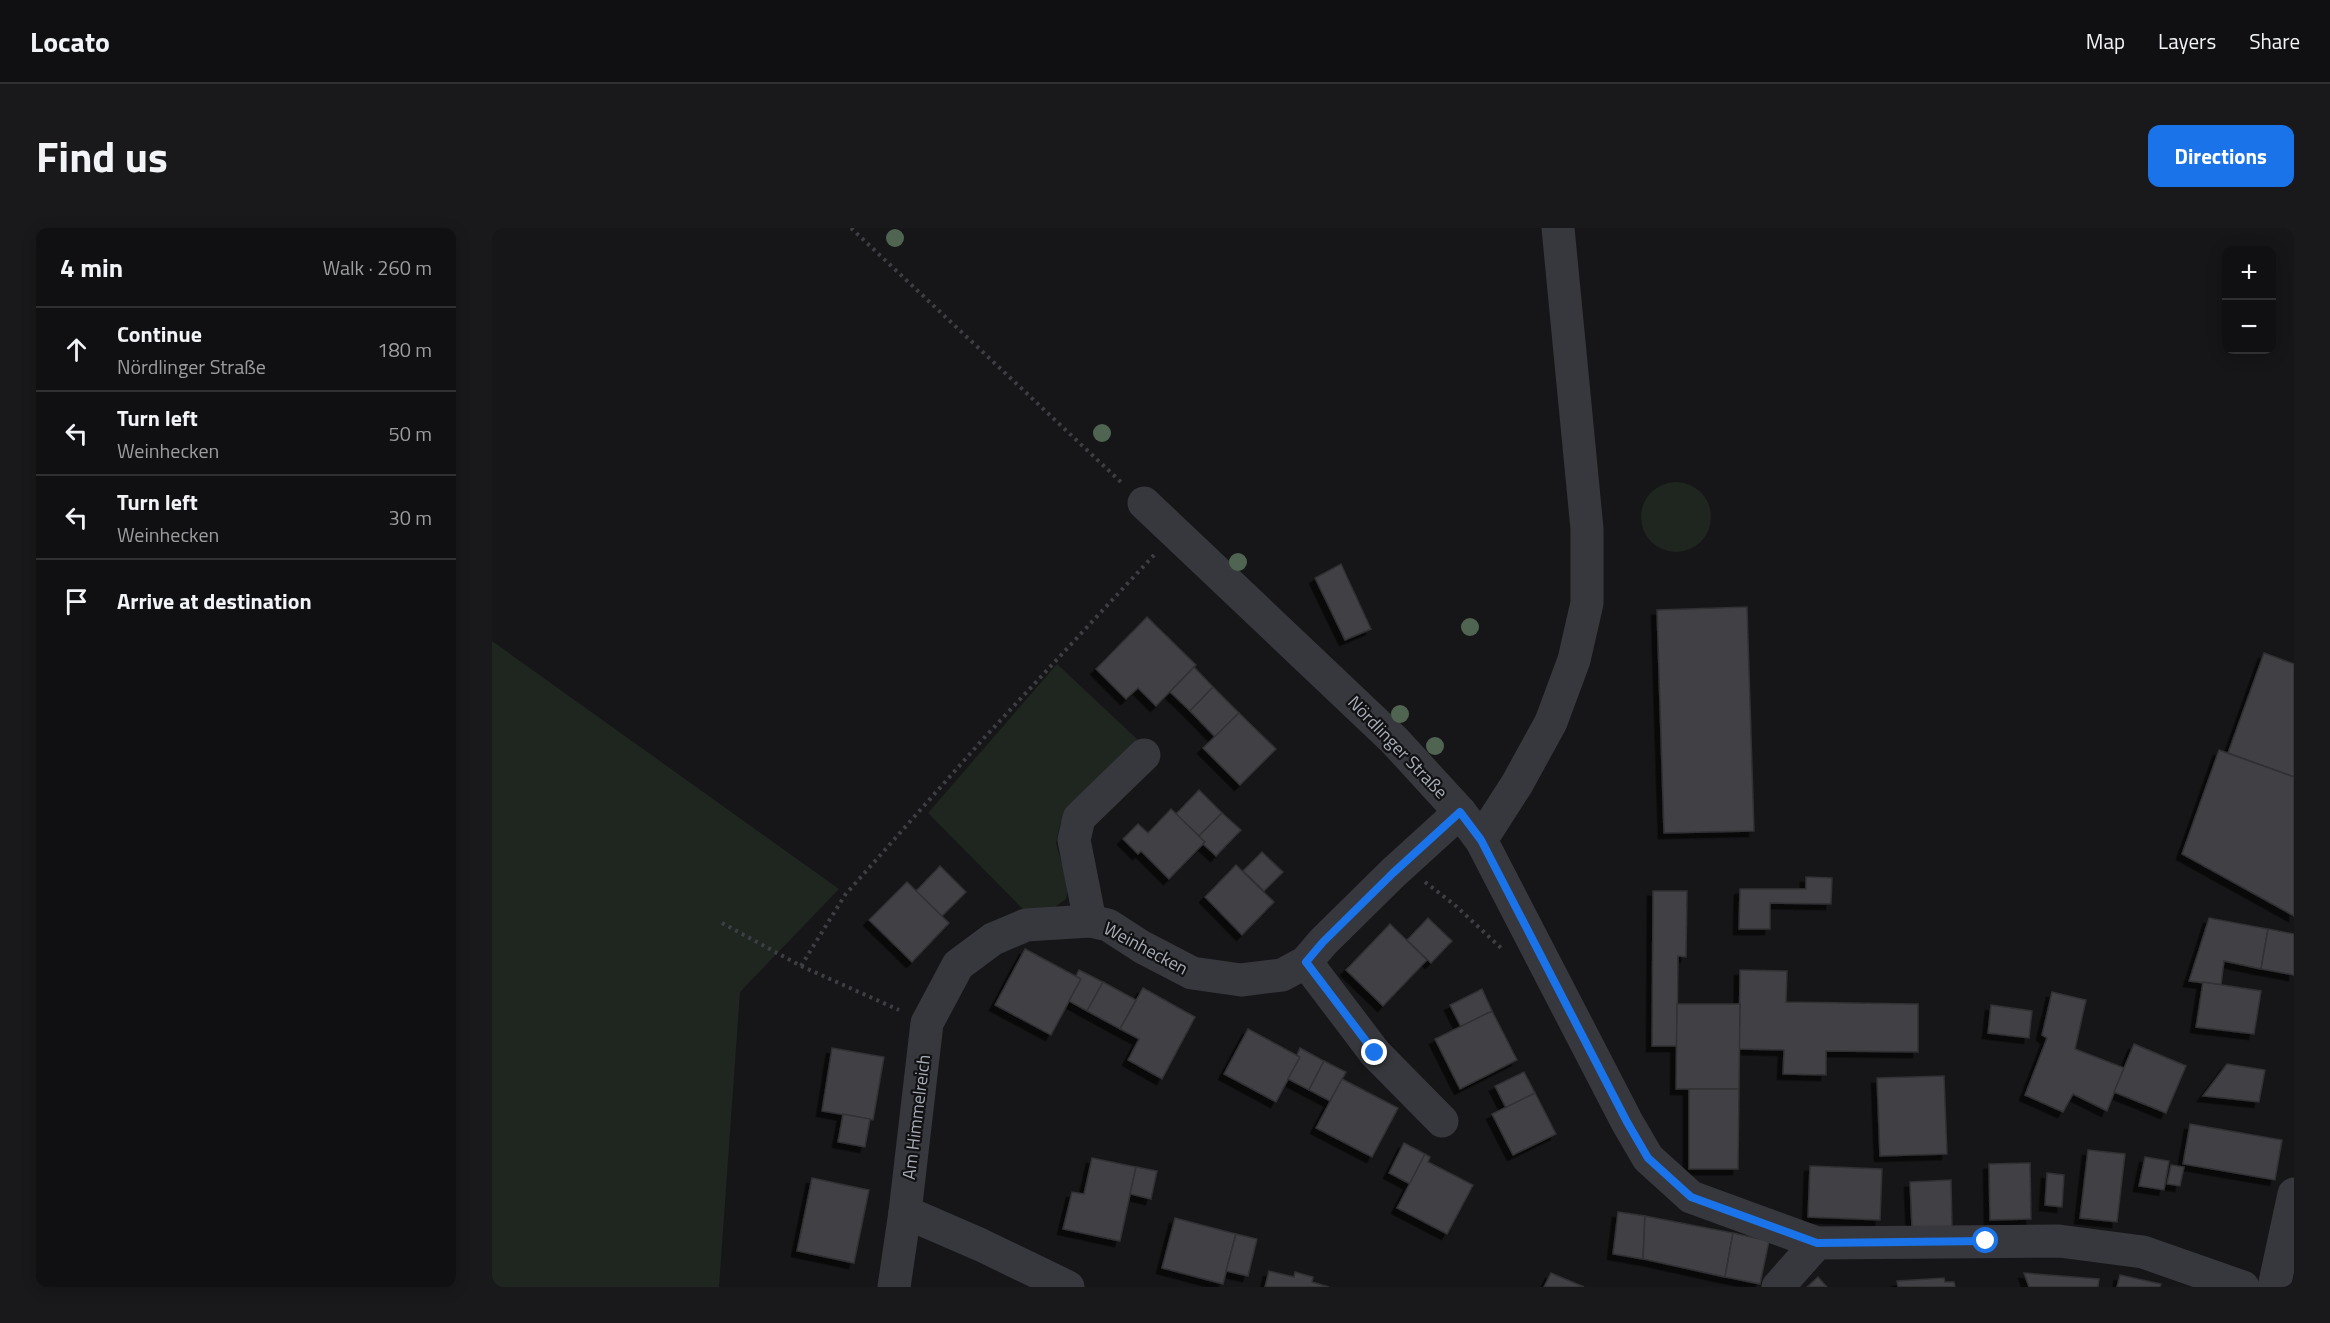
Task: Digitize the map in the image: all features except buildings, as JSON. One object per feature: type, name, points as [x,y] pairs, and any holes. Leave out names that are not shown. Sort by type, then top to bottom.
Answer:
[{"type":"street","points":[[1481,840],[1517,784],[1551,722],[1574,660],[1587,603],[1587,529],[1558,228]]},
{"type":"street","name":"Nördlinger Straße","points":[[1144,503],[1394,741],[1460,812],[1481,840],[1621,1112],[1648,1158],[1691,1197],[1817,1243],[2059,1241],[2143,1252],[2243,1287]]},
{"type":"street","name":"Weinhecken","points":[[1090,921],[1074,840],[1079,818],[1144,755]]},
{"type":"street","name":"Weinhecken","points":[[927,1023],[957,965],[993,939],[1026,925],[1090,921],[1108,926],[1192,973],[1241,980],[1282,975],[1306,962],[1323,942],[1393,873],[1460,812]]},
{"type":"street","points":[[1306,962],[1375,1053],[1442,1121]]},
{"type":"street","name":"Am Himmelreich","points":[[894,1287],[927,1023]]},
{"type":"street","points":[[2274,1287],[2294,1194]]},
{"type":"street","points":[[905,1212],[1068,1287]]},
{"type":"street","points":[[1778,1287],[1817,1243]]},
{"type":"path","points":[[851,228],[1144,503]]},
{"type":"path","points":[[801,966],[845,895],[984,738],[1175,532]]},
{"type":"path","points":[[722,923],[801,966],[927,1023]]},
{"type":"shaded area","points":[[1683,482],[1696,488],[1705,497],[1709,503],[1711,517],[1709,531],[1701,542],[1690,550],[1669,552],[1651,542],[1643,531],[1641,510],[1651,492],[1662,484]]},
{"type":"shaded area","points":[[492,641],[839,889],[740,992],[719,1287],[492,1287]]},
{"type":"shaded area","points":[[1057,664],[1138,740],[1060,824],[1056,843],[1062,864],[1070,879],[1066,899],[1055,907],[1026,912],[928,813]]},
{"type":"route","points":[[1375,1053],[1306,962],[1323,942],[1393,873],[1460,812],[1481,840],[1569,1012],[1648,1158],[1691,1197],[1817,1243],[1986,1241]]}]
